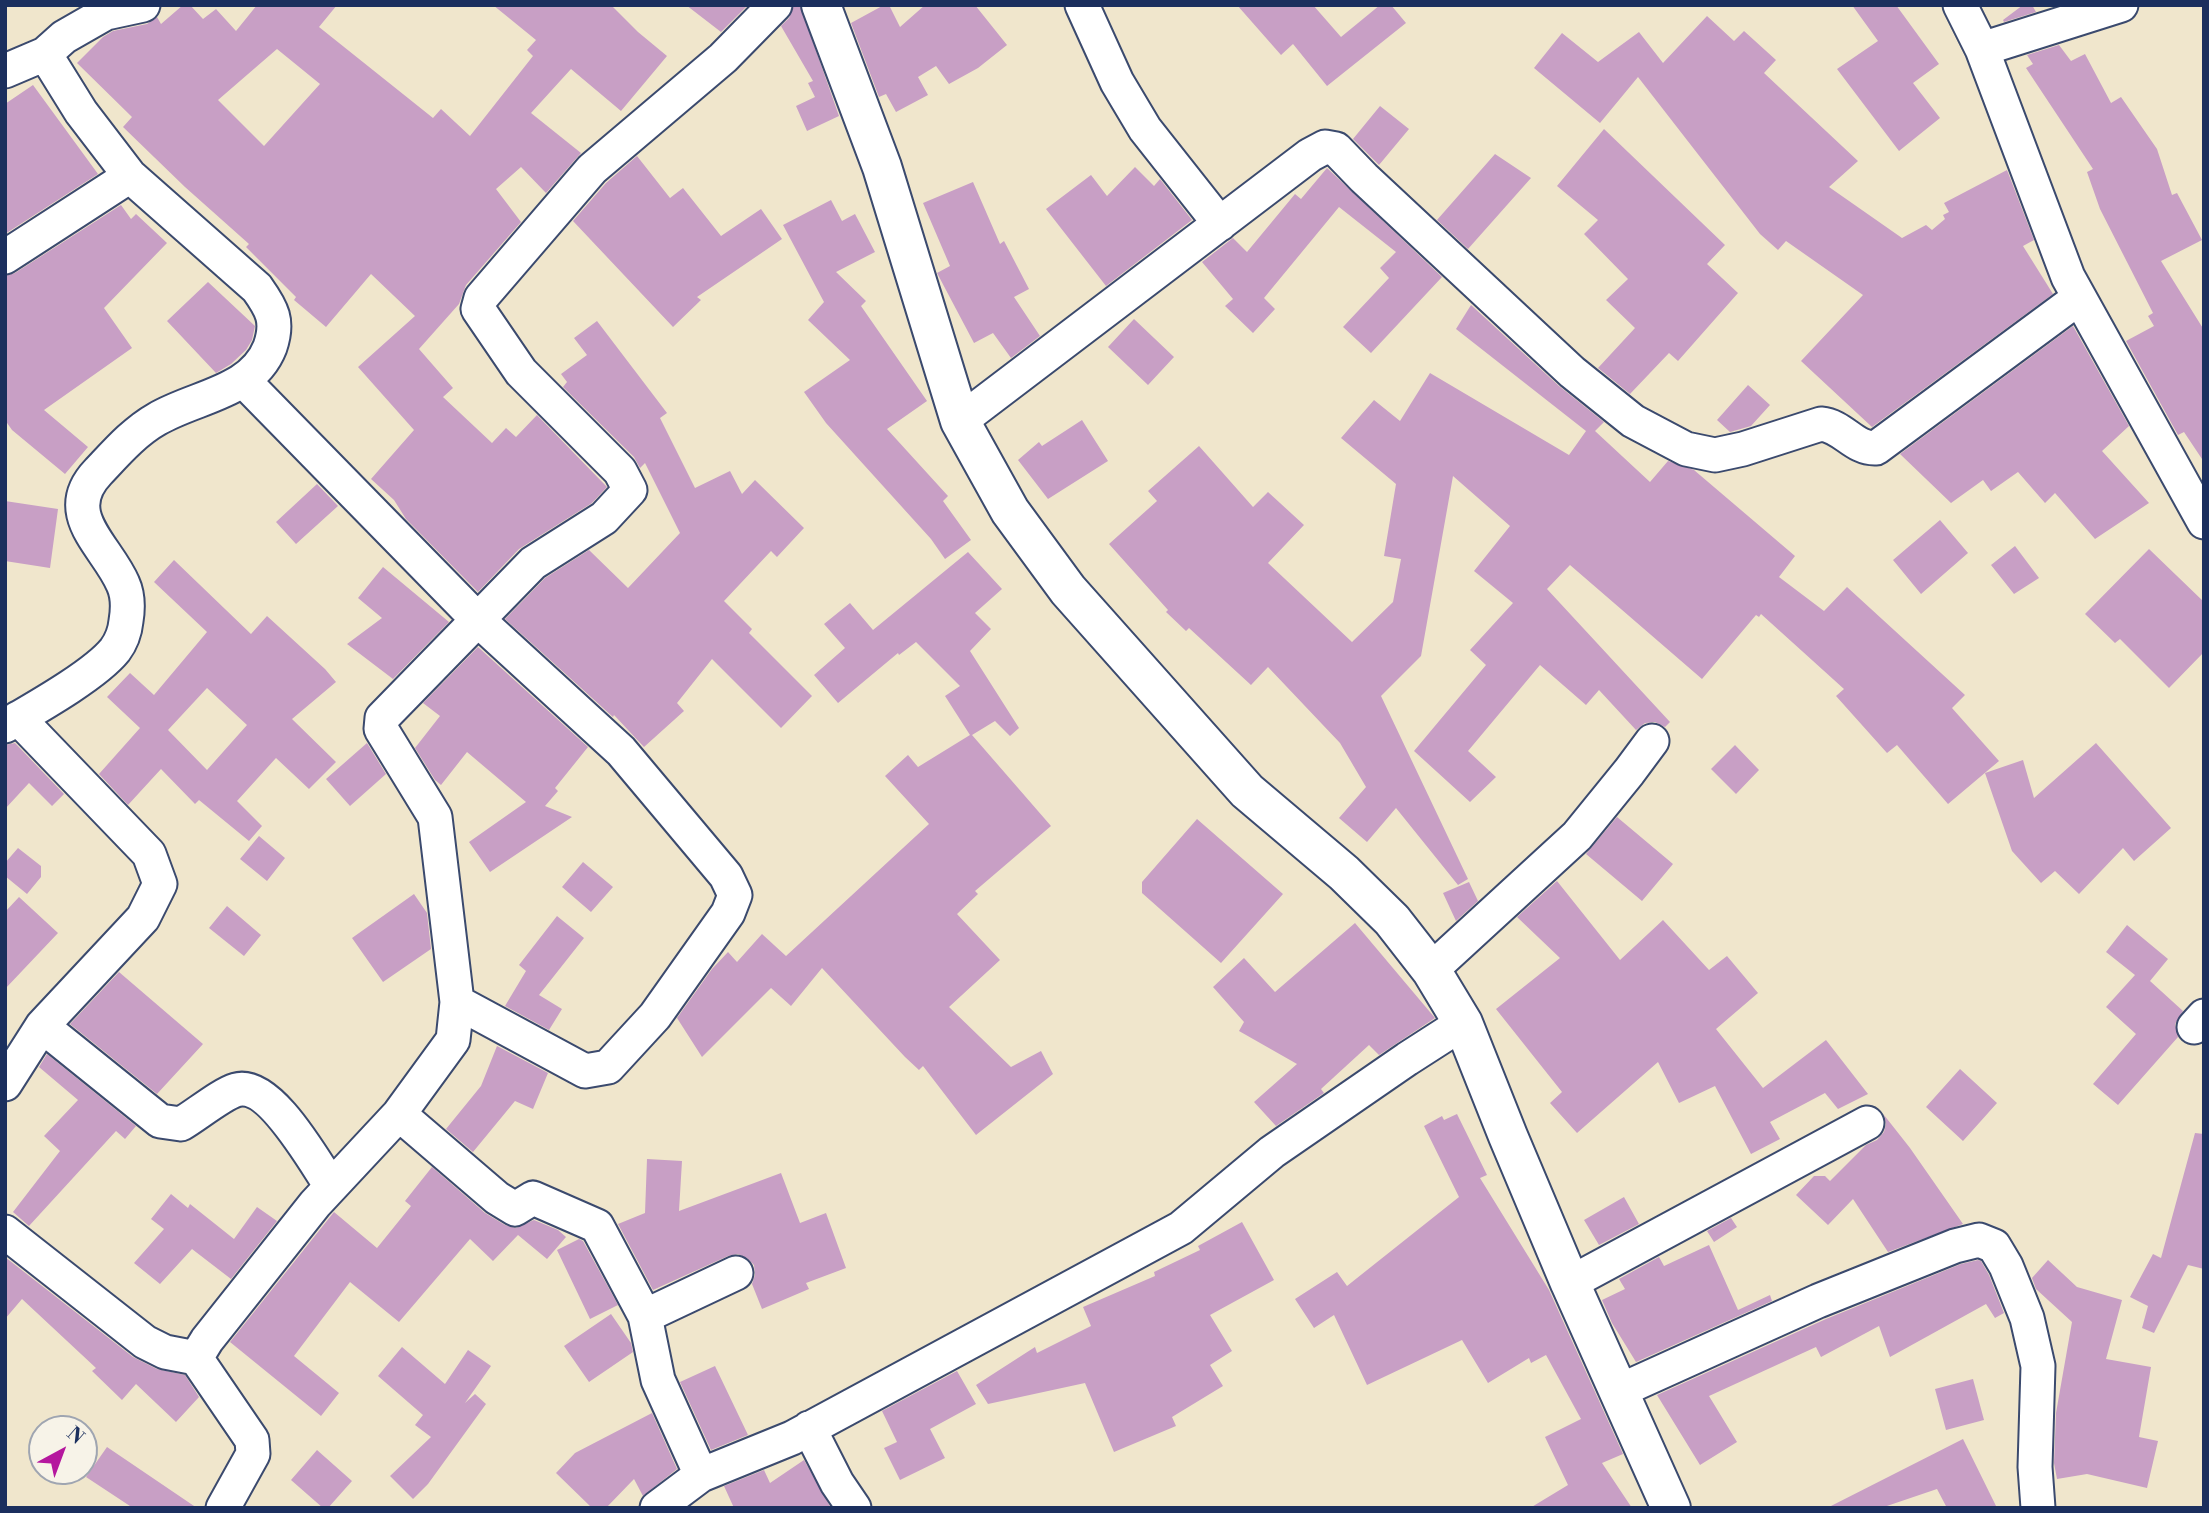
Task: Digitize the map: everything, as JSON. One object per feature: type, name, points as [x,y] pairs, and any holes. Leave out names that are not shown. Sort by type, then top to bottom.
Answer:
[{"type":"main road","points":[[821,5],[882,167],[960,421],[1010,511],[1068,590],[1247,790],[1344,873],[1392,920],[1431,970],[1464,1023],[1570,1283],[1671,1508]]},
{"type":"street","points":[[5,71],[45,54],[64,37],[106,13],[143,5]]},
{"type":"street","points":[[196,1358],[207,1339],[331,1186],[399,1114],[453,1040],[457,1002],[435,817],[381,729],[382,718],[533,563],[604,519],[630,490],[620,471],[521,372],[478,309],[481,298],[592,169],[723,58],[775,5]]},
{"type":"street","points":[[1082,5],[1117,82],[1145,129],[1220,224]]},
{"type":"street","points":[[1960,5],[1983,49],[2068,277],[2204,522]]},
{"type":"street","points":[[1983,49],[2121,5]]},
{"type":"street","points":[[5,1084],[42,1026],[143,918],[160,884],[149,854],[12,722],[99,665],[116,649],[125,629],[128,608],[124,585],[85,524],[82,502],[90,481],[122,447],[158,418],[244,382],[261,365],[275,331],[271,308],[257,288],[130,176],[81,112],[45,54]]},
{"type":"street","points":[[960,421],[1310,155],[1325,147],[1336,149],[1473,281],[1583,381],[1633,421],[1686,449],[1715,455],[1743,449],[1821,424],[1832,425],[1867,449],[1876,448],[2079,298]]},
{"type":"street","points":[[5,257],[130,176]]},
{"type":"street","points":[[244,382],[477,620],[621,751],[726,876],[735,895],[727,913],[654,1016],[608,1067],[585,1071],[457,1002]]},
{"type":"street","points":[[1431,970],[1577,836],[1652,741]]},
{"type":"street","points":[[657,1508],[701,1475],[772,1447],[809,1428],[1181,1228],[1206,1210],[1272,1152],[1464,1023]]},
{"type":"street","points":[[42,1026],[160,1121],[181,1124],[236,1090],[250,1089],[264,1097],[280,1112],[331,1186]]},
{"type":"street","points":[[399,1114],[498,1198],[515,1209],[533,1198],[597,1226],[645,1316],[658,1380],[701,1475]]},
{"type":"street","points":[[1570,1283],[1867,1123]]},
{"type":"street","points":[[5,1232],[145,1342],[165,1352],[196,1358],[252,1440],[253,1454],[223,1508]]},
{"type":"street","points":[[1619,1391],[1818,1301],[1955,1246],[1979,1240],[1994,1246],[2006,1266],[2027,1318],[2038,1366],[2035,1466],[2038,1508]]},
{"type":"street","points":[[645,1316],[736,1273]]},
{"type":"street","points":[[809,1428],[837,1483],[854,1508]]},
{"type":"building","points":[[183,5],[190,5],[203,19],[216,9],[236,31],[257,5],[337,5],[319,27],[433,118],[441,109],[470,136],[533,56],[527,50],[536,40],[493,5],[611,5],[667,56],[621,111],[571,69],[531,113],[581,153],[546,193],[521,167],[496,189],[521,222],[466,285],[459,304],[419,349],[453,388],[443,397],[492,443],[506,428],[516,437],[537,415],[607,487],[592,503],[519,549],[478,592],[406,519],[394,500],[371,479],[414,430],[358,367],[415,316],[371,274],[326,327],[294,300],[296,297],[246,247],[249,244],[123,127],[132,117],[77,63],[103,37],[113,31],[147,24],[157,17],[161,24]],"holes":[[[277,49],[320,84],[264,146],[218,100]]]},
{"type":"building","points":[[686,5],[748,5],[721,32]]},
{"type":"building","points":[[794,5],[800,5],[839,116],[807,131],[796,106],[815,97],[808,83],[813,81],[781,26],[789,18]]},
{"type":"building","points":[[884,5],[889,5],[900,27],[925,5],[975,5],[1007,45],[978,68],[949,84],[936,66],[918,77],[928,95],[896,112],[886,94],[879,97],[851,23]]},
{"type":"building","points":[[1237,5],[1313,5],[1341,37],[1380,5],[1391,5],[1406,23],[1327,86],[1293,44],[1281,55]]},
{"type":"building","points":[[1852,5],[1896,5],[1939,64],[1913,83],[1940,118],[1899,151],[1837,69],[1878,41]]},
{"type":"building","points":[[2023,5],[2032,5],[2036,12],[2004,22],[2003,20]]},
{"type":"building","points":[[1707,16],[1734,41],[1744,31],[1776,60],[1764,73],[1858,161],[1829,187],[1902,238],[1926,225],[1932,230],[1945,219],[1943,215],[1949,212],[1944,203],[2007,170],[2034,240],[2023,246],[2053,294],[1872,427],[1801,361],[1863,295],[1786,241],[1778,250],[1760,234],[1638,77],[1600,123],[1534,68],[1562,33],[1598,62],[1639,32],[1663,63]]},
{"type":"building","points":[[2059,45],[2071,61],[2085,54],[2111,103],[2121,97],[2157,149],[2172,195],[2177,193],[2202,240],[2161,261],[2204,330],[2204,462],[2184,432],[2178,435],[2126,341],[2154,326],[2148,316],[2153,313],[2100,209],[2087,172],[2093,169],[2026,68],[2033,64],[2027,55]]},
{"type":"building","points":[[33,85],[98,174],[5,234],[5,104]]},
{"type":"building","points":[[1380,106],[1409,129],[1379,165],[1353,139]]},
{"type":"building","points":[[1604,129],[1725,245],[1707,264],[1738,293],[1678,361],[1669,353],[1630,394],[1598,368],[1635,328],[1606,300],[1628,279],[1584,234],[1598,220],[1557,186]]},
{"type":"building","points":[[1495,154],[1531,178],[1468,249],[1437,220]]},
{"type":"building","points":[[637,156],[670,198],[683,188],[721,236],[761,209],[782,239],[697,297],[701,300],[673,327],[573,221],[606,183]]},
{"type":"building","points":[[1135,167],[1154,186],[1160,179],[1192,220],[1106,286],[1046,209],[1091,175],[1107,196]]},
{"type":"building","points":[[1327,168],[1442,277],[1371,353],[1343,327],[1389,278],[1380,268],[1396,252],[1339,207],[1264,298],[1275,309],[1253,333],[1225,306],[1233,299],[1202,262],[1233,238],[1247,252],[1295,194],[1301,199]]},
{"type":"building","points":[[973,182],[1000,244],[1004,241],[1029,289],[1014,297],[1040,336],[1011,358],[993,333],[974,343],[937,273],[950,266],[923,203]]},
{"type":"building","points":[[831,200],[842,221],[855,214],[875,252],[836,272],[866,301],[861,306],[927,401],[887,429],[948,496],[943,501],[971,540],[945,559],[931,539],[826,423],[804,392],[850,360],[808,320],[824,302],[783,225]]},
{"type":"building","points":[[121,205],[131,219],[136,214],[167,243],[104,308],[132,348],[44,410],[88,447],[65,474],[12,430],[5,420],[5,276],[15,273]]},
{"type":"building","points":[[208,282],[255,326],[252,340],[246,350],[216,373],[167,321]]},
{"type":"building","points":[[1471,305],[1559,386],[1604,422],[1595,431],[1650,482],[1668,461],[1694,470],[1795,556],[1779,577],[1824,611],[1847,587],[1965,695],[1952,708],[1999,761],[1948,804],[1897,745],[1887,753],[1836,696],[1844,689],[1761,614],[1759,617],[1756,615],[1702,679],[1570,565],[1547,589],[1670,722],[1665,727],[1655,722],[1645,723],[1636,730],[1599,690],[1586,705],[1540,665],[1468,751],[1496,777],[1470,802],[1414,751],[1486,665],[1470,650],[1513,603],[1474,571],[1510,526],[1453,476],[1421,656],[1381,696],[1468,879],[1458,885],[1396,808],[1367,842],[1339,818],[1366,787],[1340,743],[1268,667],[1251,685],[1189,628],[1186,631],[1166,612],[1168,610],[1109,544],[1157,501],[1148,491],[1199,446],[1253,507],[1268,492],[1304,525],[1268,563],[1352,642],[1393,602],[1401,559],[1384,556],[1396,484],[1341,438],[1374,400],[1400,421],[1430,373],[1569,455],[1586,431],[1456,329]]},
{"type":"building","points":[[1134,319],[1174,357],[1148,385],[1108,347]]},
{"type":"building","points":[[597,321],[667,413],[660,418],[695,488],[730,471],[742,494],[755,480],[804,528],[777,557],[771,551],[724,601],[752,629],[749,633],[812,696],[781,728],[712,659],[677,703],[684,711],[644,747],[614,715],[613,717],[505,619],[545,578],[589,550],[628,588],[680,533],[645,463],[640,468],[634,457],[563,387],[567,382],[561,374],[587,355],[574,338]]},
{"type":"building","points":[[2073,326],[2129,426],[2102,451],[2149,503],[2095,539],[2055,493],[2045,503],[2018,472],[1991,491],[1983,480],[1951,503],[1900,454]]},
{"type":"building","points":[[1748,385],[1770,405],[1751,426],[1730,432],[1717,420]]},
{"type":"building","points":[[1082,420],[1108,461],[1048,499],[1018,460],[1039,442],[1042,446]]},
{"type":"building","points":[[317,484],[338,506],[296,544],[276,522]]},
{"type":"building","points":[[5,501],[58,509],[50,568],[5,561]]},
{"type":"building","points":[[1940,520],[1968,553],[1921,594],[1893,560]]},
{"type":"building","points":[[2015,546],[2039,578],[2014,594],[1991,565]]},
{"type":"building","points":[[2149,549],[2204,602],[2204,652],[2169,688],[2120,639],[2115,643],[2085,614]]},
{"type":"building","points":[[968,552],[1002,589],[975,613],[991,629],[970,651],[1019,728],[1010,736],[995,721],[972,735],[1051,826],[975,891],[978,894],[957,914],[1000,960],[949,1007],[1011,1067],[1041,1051],[1053,1074],[976,1135],[923,1066],[919,1070],[905,1057],[822,968],[791,1006],[771,988],[702,1057],[677,1018],[712,969],[728,952],[737,962],[762,934],[786,956],[929,824],[885,776],[908,755],[918,767],[970,735],[945,696],[960,686],[916,642],[899,655],[898,653],[838,703],[814,675],[845,648],[824,624],[850,603],[873,630]]},
{"type":"building","points":[[174,560],[251,634],[267,616],[336,682],[292,719],[336,762],[309,789],[276,758],[237,801],[262,826],[249,841],[199,800],[195,804],[161,769],[128,805],[99,774],[140,728],[107,697],[130,673],[154,695],[207,632],[154,582]],"holes":[[[207,688],[247,725],[207,770],[168,730]]]},
{"type":"building","points":[[383,567],[449,622],[393,679],[347,644],[382,618],[358,598]]},
{"type":"building","points":[[478,647],[588,747],[555,788],[558,791],[545,806],[572,817],[490,872],[469,842],[526,802],[467,752],[441,785],[415,748],[440,716],[423,703]]},
{"type":"building","points":[[15,743],[64,794],[52,806],[29,783],[5,809],[5,745]]},
{"type":"building","points":[[367,743],[386,774],[350,806],[326,779]]},
{"type":"building","points":[[2096,743],[2171,828],[2134,861],[2123,848],[2079,894],[2055,871],[2041,883],[2012,851],[1985,773],[2023,760],[2034,798]]},
{"type":"building","points":[[1735,745],[1759,770],[1736,794],[1711,769]]},
{"type":"building","points":[[1617,817],[1673,864],[1642,901],[1586,854]]},
{"type":"building","points":[[1197,819],[1283,894],[1221,963],[1142,893],[1142,882]]},
{"type":"building","points":[[259,836],[285,858],[267,881],[240,859]]},
{"type":"building","points":[[18,848],[41,866],[41,877],[27,894],[5,876],[5,863]]},
{"type":"building","points":[[583,862],[613,887],[591,912],[562,887]]},
{"type":"building","points":[[1557,881],[1620,960],[1663,920],[1709,970],[1727,956],[1758,993],[1716,1029],[1763,1088],[1826,1040],[1868,1094],[1838,1109],[1825,1093],[1770,1122],[1780,1139],[1751,1154],[1715,1086],[1679,1103],[1658,1062],[1577,1133],[1550,1103],[1562,1092],[1496,1009],[1560,958],[1517,917]]},
{"type":"building","points":[[1469,882],[1478,901],[1456,921],[1443,893]]},
{"type":"building","points":[[414,894],[427,913],[431,949],[383,982],[352,938]]},
{"type":"building","points":[[19,897],[58,933],[5,989],[5,912]]},
{"type":"building","points":[[227,906],[261,935],[244,956],[209,928]]},
{"type":"building","points":[[557,916],[584,938],[539,995],[562,1009],[549,1030],[505,1006],[526,971],[519,965]]},
{"type":"building","points":[[1355,923],[1435,1018],[1379,1055],[1369,1045],[1321,1089],[1324,1093],[1276,1126],[1254,1102],[1297,1064],[1239,1031],[1244,1022],[1213,987],[1244,958],[1275,992]]},
{"type":"building","points":[[2127,925],[2168,959],[2150,981],[2183,1011],[2175,1024],[2178,1037],[2118,1105],[2093,1084],[2136,1034],[2106,1007],[2135,975],[2106,952]]},
{"type":"building","points":[[119,972],[203,1044],[157,1094],[70,1024]]},
{"type":"building","points":[[497,1046],[548,1073],[533,1109],[515,1101],[473,1152],[446,1129],[481,1086]]},
{"type":"building","points":[[47,1054],[136,1126],[125,1139],[116,1131],[29,1226],[13,1212],[60,1151],[44,1136],[78,1100],[39,1067]]},
{"type":"building","points":[[1960,1069],[1997,1103],[1963,1141],[1926,1107]]},
{"type":"building","points":[[1457,1114],[1487,1175],[1480,1178],[1549,1290],[1623,1454],[1602,1463],[1632,1508],[1530,1508],[1568,1485],[1545,1437],[1581,1419],[1546,1355],[1531,1363],[1529,1358],[1488,1383],[1462,1340],[1367,1385],[1334,1315],[1314,1328],[1295,1299],[1337,1272],[1347,1286],[1459,1197],[1424,1126],[1442,1116],[1444,1120]]},
{"type":"building","points":[[1884,1115],[1963,1224],[1888,1252],[1853,1199],[1828,1225],[1796,1195],[1814,1176],[1825,1176],[1830,1181],[1866,1145],[1877,1140],[1884,1132]]},
{"type":"building","points":[[2195,1133],[2204,1134],[2204,1269],[2188,1265],[2154,1333],[2142,1328],[2148,1306],[2130,1297],[2153,1254],[2161,1258]]},
{"type":"building","points":[[647,1159],[682,1161],[679,1211],[781,1173],[800,1223],[826,1213],[846,1268],[806,1283],[809,1289],[762,1309],[752,1284],[754,1265],[738,1254],[653,1290],[618,1224],[645,1213]]},
{"type":"building","points":[[432,1167],[485,1213],[505,1225],[516,1228],[534,1220],[558,1230],[566,1237],[547,1259],[518,1235],[493,1261],[470,1239],[399,1322],[350,1282],[294,1356],[339,1393],[321,1416],[230,1342],[334,1212],[377,1248],[411,1206],[405,1201]]},
{"type":"building","points":[[171,1194],[188,1208],[190,1204],[234,1239],[257,1207],[277,1221],[231,1279],[192,1249],[160,1284],[134,1263],[164,1229],[151,1219]]},
{"type":"building","points":[[1624,1197],[1639,1224],[1599,1245],[1584,1220]]},
{"type":"building","points":[[1731,1218],[1737,1227],[1714,1242],[1707,1231]]},
{"type":"building","points":[[1242,1222],[1274,1280],[1210,1315],[1232,1351],[1210,1365],[1223,1386],[1172,1417],[1176,1426],[1114,1452],[1085,1383],[988,1404],[976,1385],[1035,1347],[1037,1353],[1091,1326],[1083,1307],[1155,1276],[1154,1272],[1200,1250],[1198,1246]]},
{"type":"building","points":[[579,1239],[583,1241],[618,1305],[590,1319],[557,1250]]},
{"type":"building","points":[[1709,1245],[1738,1310],[1770,1295],[1772,1301],[1636,1362],[1612,1323],[1602,1300],[1625,1289],[1619,1279],[1659,1257],[1664,1266]]},
{"type":"building","points":[[5,1257],[133,1357],[157,1369],[185,1375],[199,1397],[176,1422],[136,1384],[122,1400],[92,1371],[96,1368],[22,1299],[5,1319]]},
{"type":"building","points":[[1978,1260],[1989,1275],[2004,1313],[1995,1318],[1986,1304],[1890,1357],[1879,1326],[1821,1357],[1816,1347],[1709,1396],[1737,1442],[1700,1465],[1657,1395],[1826,1319],[1961,1264]]},
{"type":"building","points":[[2048,1260],[2077,1287],[2122,1300],[2106,1359],[2151,1367],[2139,1437],[2158,1441],[2147,1488],[2087,1474],[2057,1479],[2054,1463],[2056,1413],[2072,1322],[2036,1289],[2032,1278]]},
{"type":"building","points":[[611,1314],[631,1343],[633,1352],[589,1382],[564,1346]]},
{"type":"building","points":[[402,1347],[445,1384],[468,1350],[491,1366],[465,1403],[475,1394],[486,1404],[428,1484],[413,1499],[390,1476],[431,1437],[415,1425],[423,1415],[378,1376]]},
{"type":"building","points":[[715,1366],[748,1435],[711,1450],[680,1382]]},
{"type":"building","points":[[957,1371],[976,1404],[930,1429],[945,1458],[900,1480],[884,1448],[897,1442],[882,1411]]},
{"type":"building","points":[[1973,1379],[1984,1420],[1946,1430],[1935,1389]]},
{"type":"building","points":[[652,1413],[677,1469],[643,1496],[634,1479],[606,1508],[592,1508],[556,1473],[575,1453]]},
{"type":"building","points":[[1963,1439],[1997,1508],[1947,1508],[1937,1489],[1881,1508],[1827,1508]]},
{"type":"building","points":[[107,1447],[197,1508],[133,1508],[98,1485],[98,1460]]},
{"type":"building","points":[[317,1450],[352,1481],[328,1508],[323,1508],[291,1480]]},
{"type":"building","points":[[804,1460],[831,1508],[734,1508],[724,1486],[764,1470],[770,1483]]}]
